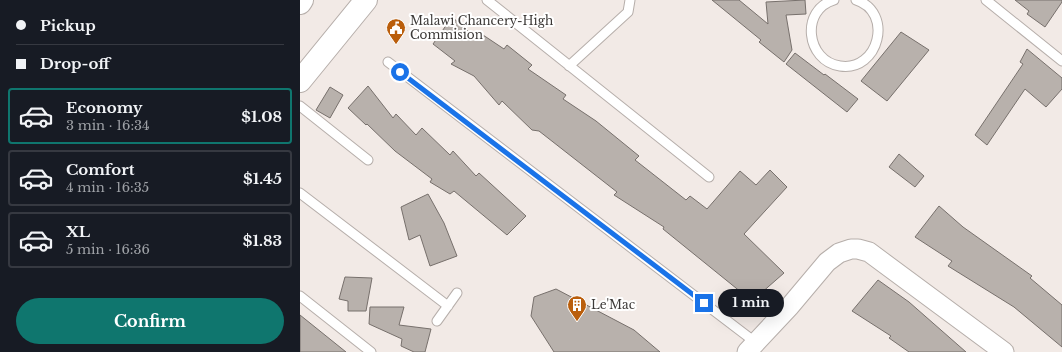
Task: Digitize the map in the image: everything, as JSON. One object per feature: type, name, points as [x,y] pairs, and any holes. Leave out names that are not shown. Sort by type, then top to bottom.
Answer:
[{"type":"highway","points":[[300,81],[366,0]]},
{"type":"street","points":[[751,347],[790,306],[827,262],[839,253],[858,248],[869,252],[1004,352]]},
{"type":"lane","points":[[487,0],[709,177]]},
{"type":"lane","points":[[569,66],[628,12],[630,0]]},
{"type":"lane","points":[[834,0],[822,6],[816,14],[810,32],[816,51],[822,58],[840,66],[859,63],[873,50],[878,41],[878,22],[865,2],[856,0]]},
{"type":"lane","points":[[986,0],[1062,61]]},
{"type":"lane","points":[[388,62],[751,347]]},
{"type":"lane","points":[[300,106],[368,160]]},
{"type":"lane","points":[[300,193],[448,306]]},
{"type":"lane","points":[[437,321],[457,293]]},
{"type":"lane","points":[[300,296],[371,352]]},
{"type":"building","points":[[712,0],[739,0],[768,24],[766,2],[805,0],[806,14],[786,15],[792,50],[784,62],[759,42],[761,40]]},
{"type":"building","points":[[1015,0],[1062,0],[1062,2],[1045,27],[1027,14],[1029,11]]},
{"type":"building","points":[[452,17],[476,38],[480,33],[504,49],[507,45],[532,65],[528,69],[566,95],[563,99],[596,121],[639,156],[635,160],[686,200],[690,196],[707,209],[740,171],[756,185],[770,170],[787,187],[744,234],[784,273],[752,301],[663,229],[664,227],[614,195],[617,192],[539,131],[532,130],[502,101],[499,105],[474,76],[451,64],[455,61],[433,44]]},
{"type":"building","points":[[901,32],[929,50],[887,101],[861,81]]},
{"type":"building","points":[[1027,49],[1062,78],[1062,89],[1046,107],[1025,89],[987,145],[975,135],[1023,64],[1020,62]]},
{"type":"building","points":[[795,53],[858,99],[847,112],[786,64]]},
{"type":"building","points":[[368,86],[393,118],[396,114],[416,135],[422,128],[450,155],[453,151],[476,176],[479,173],[526,216],[507,235],[454,191],[450,194],[430,182],[432,179],[395,151],[348,108]]},
{"type":"building","points":[[330,87],[343,95],[330,118],[316,110]]},
{"type":"building","points":[[899,154],[924,176],[915,187],[889,167]]},
{"type":"building","points":[[428,194],[444,223],[457,256],[430,266],[420,235],[409,240],[401,207]]},
{"type":"building","points":[[939,206],[963,227],[1032,276],[1030,278],[1062,305],[1062,347],[1014,307],[948,266],[952,261],[915,237]]},
{"type":"building","points":[[345,277],[372,278],[366,311],[348,311],[348,301],[339,299]]},
{"type":"building","points":[[878,280],[909,302],[966,352],[909,352],[889,338],[891,336],[852,311]]},
{"type":"building","name":"Le'Mac","points":[[556,289],[634,330],[660,352],[554,352],[531,316],[534,297]]},
{"type":"building","points":[[370,307],[404,307],[399,325],[431,329],[425,352],[414,352],[401,346],[402,339],[369,324]]},
{"type":"building","points":[[300,315],[346,352],[300,352]]},
{"type":"place","name":"Malawi Chancery-High Commision","points":[[396,45]]},
{"type":"place","name":"Le'Mac","points":[[577,322]]},
{"type":"route","points":[[400,72],[704,303]]}]
